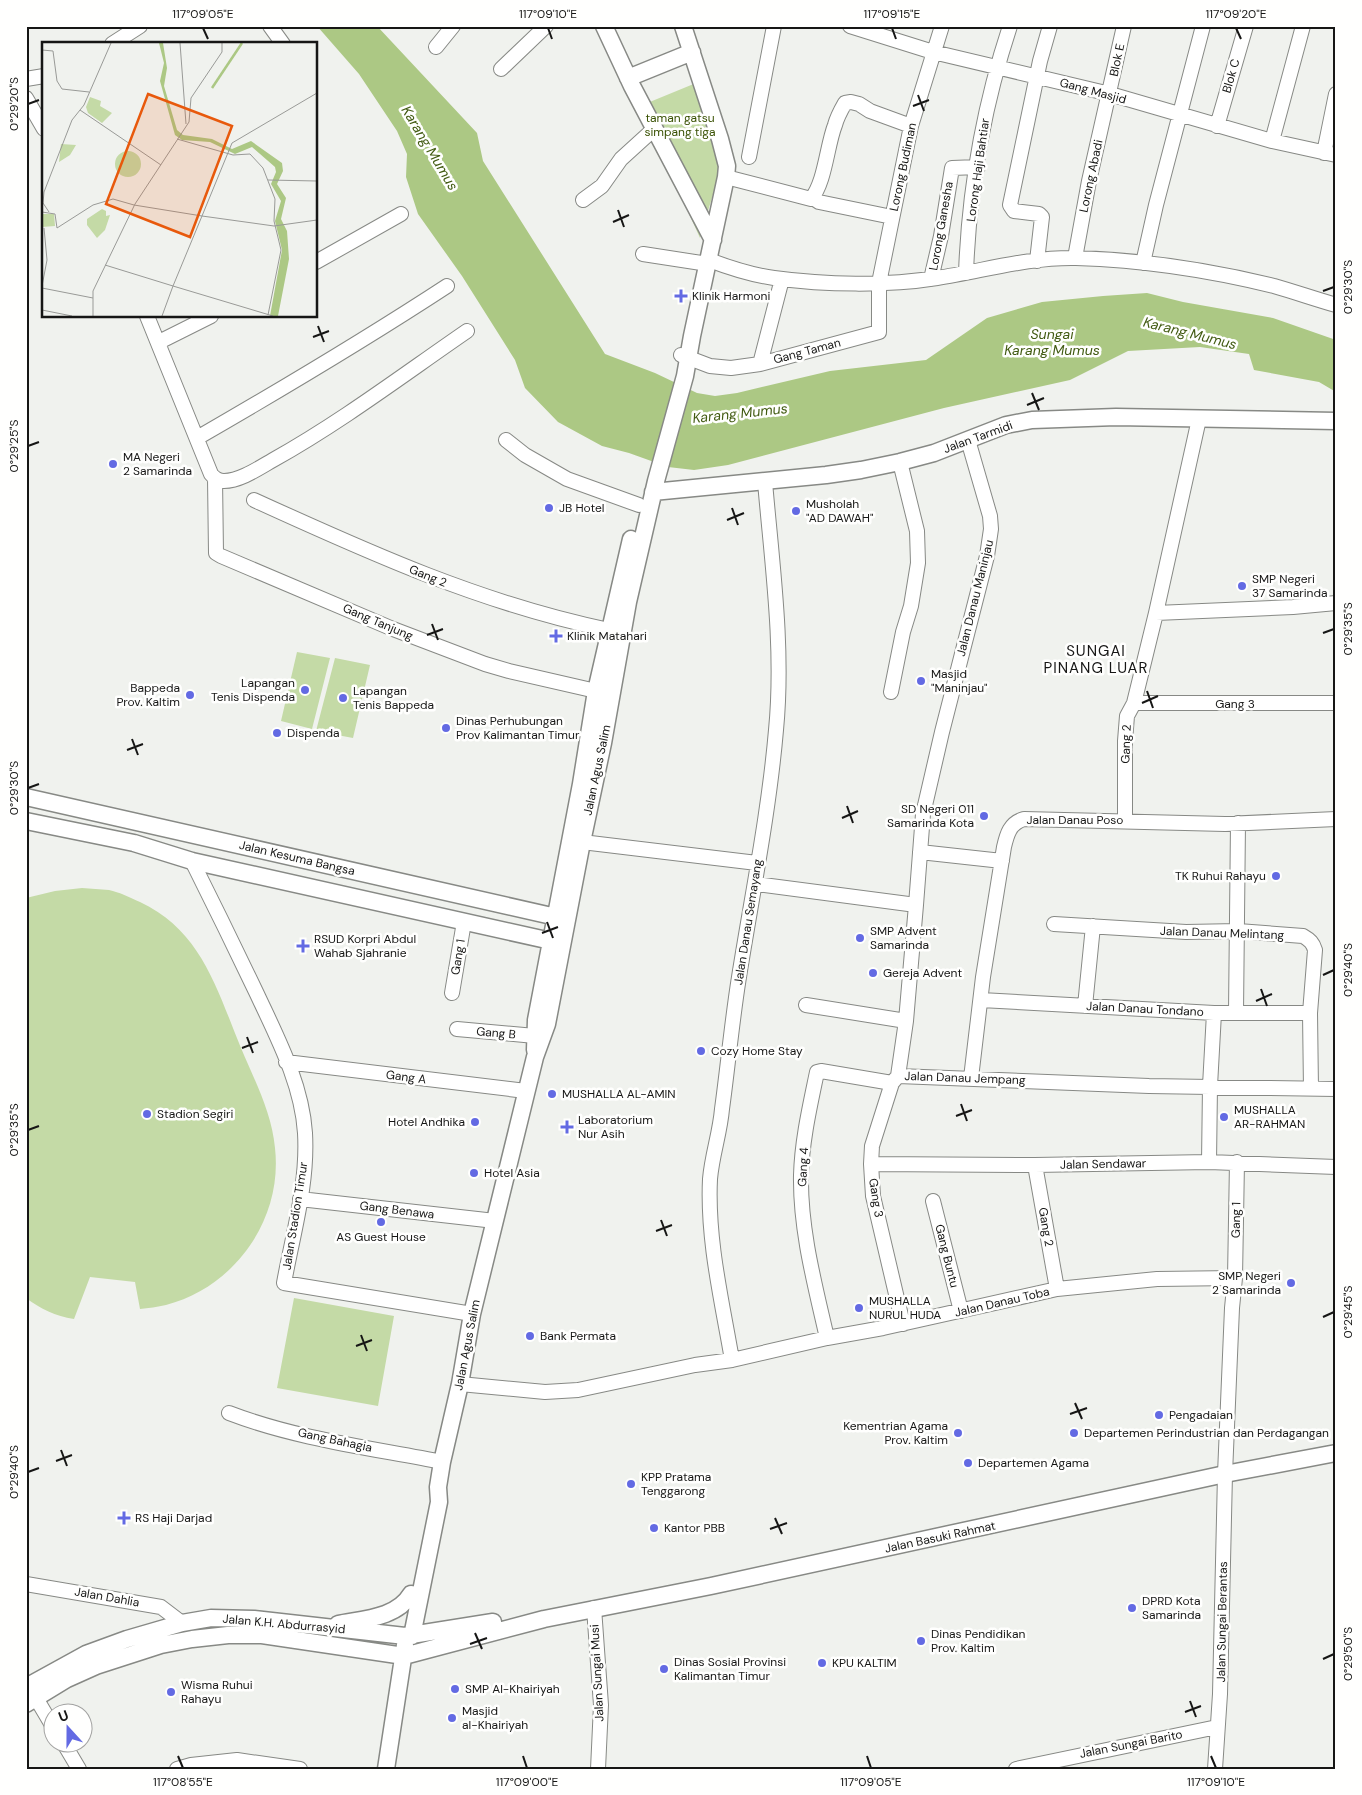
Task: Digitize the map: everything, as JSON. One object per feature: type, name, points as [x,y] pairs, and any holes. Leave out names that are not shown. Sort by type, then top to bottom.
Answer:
[{"type":"street","points":[[115,42],[140,26]]},
{"type":"street","points":[[270,26],[282,42]]},
{"type":"street","points":[[436,48],[453,26]]},
{"type":"street","points":[[501,69],[546,26]]},
{"type":"street","points":[[604,26],[628,78],[713,240]]},
{"type":"street","points":[[651,484],[692,336],[727,166],[722,145],[683,26]]},
{"type":"street","points":[[749,157],[774,26]]},
{"type":"street","name":"Gang Masjid","points":[[850,26],[933,52],[1110,94],[1180,116],[1272,141],[1330,154]]},
{"type":"street","name":"Lorong Budiman","points":[[879,283],[911,126],[942,26]]},
{"type":"street","name":"Lorong Haji Bahtiar","points":[[966,273],[968,239],[988,104],[996,68],[1010,26]]},
{"type":"street","points":[[1037,261],[1042,217],[1039,214],[1014,211],[1010,205],[1040,61],[1050,26]]},
{"type":"street","name":"Blok E","points":[[1110,94],[1124,26]]},
{"type":"street","points":[[1143,264],[1156,205],[1203,26]]},
{"type":"street","name":"Blok C","points":[[1217,126],[1246,26]]},
{"type":"street","points":[[1272,141],[1303,26]]},
{"type":"street","points":[[628,78],[692,52]]},
{"type":"street","points":[[26,79],[42,76]]},
{"type":"street","name":"Lorong Abadi","points":[[1075,258],[1089,181],[1110,94]]},
{"type":"street","points":[[1330,154],[1336,94]]},
{"type":"street","points":[[26,98],[42,126]]},
{"type":"street","points":[[813,198],[828,155],[834,126],[845,103],[859,104],[870,111],[911,126]]},
{"type":"street","points":[[583,200],[602,186],[621,159],[654,129]]},
{"type":"street","name":"Lorong Ganesha","points":[[931,279],[941,236],[952,168],[978,167]]},
{"type":"street","points":[[726,177],[809,199],[813,198],[819,202],[892,217]]},
{"type":"street","points":[[318,261],[401,214]]},
{"type":"street","points":[[644,254],[707,267],[735,269],[782,279],[879,283],[931,279],[1037,261],[1075,258],[1213,273],[1257,282],[1336,305]]},
{"type":"street","points":[[760,364],[782,279]]},
{"type":"street","name":"Gang Taman","points":[[683,364],[731,368],[760,364],[879,332],[879,283]]},
{"type":"street","points":[[197,438],[296,380],[448,286]]},
{"type":"street","points":[[148,318],[212,475],[223,481],[249,473],[299,445],[467,331]]},
{"type":"street","points":[[159,342],[207,318]]},
{"type":"street","name":"Jalan Tarmidi","points":[[651,484],[765,482],[843,473],[934,453],[1006,425],[1032,420],[1116,417],[1336,421]]},
{"type":"street","name":"Gang 2","points":[[1126,820],[1125,741],[1127,716],[1134,703],[1156,613],[1199,419]]},
{"type":"street","points":[[506,440],[526,455],[567,479],[639,505]]},
{"type":"street","name":"Jalan Danau Maninjau","points":[[916,905],[925,806],[987,556],[991,530],[990,516],[968,440]]},
{"type":"street","points":[[891,692],[903,632],[911,606],[918,563],[917,532],[900,462]]},
{"type":"street","name":"Gang Tanjung","points":[[212,475],[216,553],[221,556],[393,629],[485,664],[604,692]]},
{"type":"street","name":"Jalan Danau Semayang","points":[[732,1360],[717,1274],[712,1230],[710,1181],[713,1156],[722,1116],[739,978],[756,884],[757,863],[774,751],[778,697],[778,634],[765,482]]},
{"type":"street","name":"Jalan Agus Salim","points":[[386,1769],[404,1656],[439,1502],[438,1487],[442,1462],[460,1384],[472,1314],[534,1057],[536,1020],[582,842],[604,692],[609,630],[632,557],[639,505],[651,484]]},
{"type":"street","name":"Jalan Agus Salim","points":[[562,918],[581,784],[604,692],[632,557],[651,484]]},
{"type":"street","name":"Gang 2","points":[[254,500],[370,552],[450,585],[572,622],[609,630]]},
{"type":"street","points":[[1156,613],[1293,607],[1336,603]]},
{"type":"street","name":"Gang 3","points":[[1134,703],[1336,703]]},
{"type":"street","name":"Jalan Kesuma Bangsa","points":[[26,797],[562,918]]},
{"type":"street","points":[[45,825],[51,802]]},
{"type":"street","name":"Jalan Danau Poso","points":[[971,1078],[1002,861],[1009,830],[1019,820],[1238,823],[1336,819]]},
{"type":"street","name":"Jalan Kesuma Bangsa","points":[[26,821],[147,847],[192,861],[557,942]]},
{"type":"street","points":[[1236,1012],[1238,823]]},
{"type":"street","points":[[147,847],[151,824]]},
{"type":"street","points":[[582,842],[757,863]]},
{"type":"street","points":[[920,852],[1002,861]]},
{"type":"street","name":"Jalan Stadion Timur","points":[[192,861],[273,1029],[295,1086],[304,1122],[305,1157],[300,1198],[284,1283],[472,1314]]},
{"type":"street","points":[[756,884],[916,905]]},
{"type":"street","name":"Jalan Danau Jempang","points":[[916,905],[906,1021],[895,1079],[971,1078],[1149,1086],[1336,1089]]},
{"type":"street","name":"Gang 1","points":[[452,993],[464,922]]},
{"type":"street","name":"Jalan Danau Melintang","points":[[1054,924],[1186,932],[1238,931],[1303,936],[1313,944],[1315,950],[1310,1013],[1311,1089]]},
{"type":"street","points":[[1085,1006],[1093,926]]},
{"type":"street","name":"Jalan Agus Salim","points":[[534,1057],[546,1031],[557,942]]},
{"type":"street","name":"Jalan Danau Tondano","points":[[981,1000],[1214,1013],[1310,1013]]},
{"type":"street","points":[[806,1005],[906,1021]]},
{"type":"street","points":[[1209,1162],[1210,1086],[1214,1013]]},
{"type":"street","name":"Gang B","points":[[457,1029],[535,1036]]},
{"type":"street","name":"Gang A","points":[[286,1062],[526,1091]]},
{"type":"street","name":"Gang 4","points":[[827,1338],[809,1254],[801,1196],[805,1136],[817,1072],[895,1079]]},
{"type":"street","name":"Gang 3","points":[[895,1079],[872,1146],[871,1164],[873,1196],[903,1324]]},
{"type":"street","name":"Gang 1","points":[[1235,1278],[1236,1162]]},
{"type":"street","name":"Jalan Sendawar","points":[[871,1164],[1035,1165],[1236,1162],[1336,1167]]},
{"type":"street","name":"Gang 2","points":[[1035,1165],[1057,1289]]},
{"type":"street","name":"Gang Benawa","points":[[300,1198],[495,1221]]},
{"type":"street","name":"Gang Buntu","points":[[933,1201],[961,1311]]},
{"type":"street","points":[[1224,1474],[1235,1278]]},
{"type":"street","name":"Jalan Danau Toba","points":[[460,1384],[545,1392],[578,1390],[903,1324],[1057,1289],[1157,1279],[1235,1278]]},
{"type":"street","name":"Gang Bahagia","points":[[229,1413],[254,1422],[324,1439],[442,1462]]},
{"type":"street","name":"Jalan Basuki Rahmat","points":[[404,1656],[544,1619],[594,1608],[712,1586],[1224,1474],[1336,1453]]},
{"type":"street","name":"Jalan Sungai Berantas","points":[[1215,1769],[1220,1694],[1224,1474]]},
{"type":"street","points":[[409,1636],[412,1594],[430,1501],[438,1487]]},
{"type":"street","name":"Jalan Dahlia","points":[[26,1584],[162,1607],[182,1623]]},
{"type":"street","points":[[318,1628],[383,1614],[404,1604],[412,1594]]},
{"type":"street","name":"Jalan Sungai Musi","points":[[594,1608],[601,1705],[598,1769]]},
{"type":"street","name":"Jalan K.H. Abdurrasyid","points":[[30,1696],[86,1654],[127,1639],[182,1623],[211,1618],[233,1618],[409,1636]]},
{"type":"street","name":"Jalan Basuki Rahmat","points":[[409,1636],[485,1623],[544,1619]]},
{"type":"street","name":"Jalan K.H. Abdurrasyid","points":[[30,1696],[96,1666],[161,1645],[228,1635],[262,1635],[404,1656]]},
{"type":"street","points":[[30,1696],[42,1712]]},
{"type":"street","name":"Jalan Sungai Barito","points":[[1016,1769],[1217,1727]]},
{"type":"street","points":[[69,1752],[79,1769]]},
{"type":"street","points":[[177,1769],[191,1765],[237,1760],[300,1769]]},
{"type":"green space","name":"taman gatsu simpang tiga","points":[[696,83],[722,164],[700,238],[640,106]]},
{"type":"green space","name":"Lapangan Tenis Dispenda","points":[[297,652],[330,658],[312,729],[281,721]]},
{"type":"green space","name":"Lapangan Tenis Bappeda","points":[[335,658],[370,665],[353,738],[316,731]]},
{"type":"green space","name":"Stadion Segiri","points":[[82,888],[109,890],[140,902],[161,914],[179,929],[193,946],[215,984],[266,1109],[275,1148],[275,1174],[271,1200],[262,1224],[249,1246],[233,1266],[213,1283],[191,1296],[166,1305],[140,1309],[135,1282],[90,1277],[74,1319],[48,1312],[26,1298],[26,898],[55,891]]},
{"type":"green space","points":[[294,1298],[394,1316],[378,1406],[277,1388]]},
{"type":"water","points":[[317,26],[377,26],[477,133],[483,161],[605,354],[655,373],[697,393],[715,396],[737,393],[830,371],[926,360],[987,318],[1042,302],[1147,293],[1183,302],[1273,318],[1336,340],[1336,392],[1319,382],[1254,370],[1249,354],[1200,347],[1128,351],[1070,380],[944,408],[728,465],[694,470],[668,467],[629,453],[602,446],[558,422],[525,388],[515,360],[462,276],[418,214],[406,177],[407,154],[397,131],[359,74]]},
{"type":"place","name":"Klinik Harmoni","points":[[681,296]]},
{"type":"place","name":"MA Negeri 2 Samarinda","points":[[113,464]]},
{"type":"place","name":"JB Hotel","points":[[549,508]]},
{"type":"place","name":"Musholah \"AD DAWAH\"","points":[[796,511]]},
{"type":"place","name":"SMP Negeri 37 Samarinda","points":[[1242,586]]},
{"type":"place","name":"Klinik Matahari","points":[[556,636]]},
{"type":"place","name":"Masjid \"Maninjau\"","points":[[921,681]]},
{"type":"place","name":"Lapangan Tenis Dispenda","points":[[305,690]]},
{"type":"place","name":"Bappeda Prov. Kaltim","points":[[190,695]]},
{"type":"place","name":"Lapangan Tenis Bappeda","points":[[343,698]]},
{"type":"place","name":"Dinas Perhubungan Prov Kalimantan Timur","points":[[446,728]]},
{"type":"place","name":"Dispenda","points":[[277,733]]},
{"type":"place","name":"SD Negeri 011 Samarinda Kota","points":[[984,816]]},
{"type":"place","name":"TK Ruhui Rahayu","points":[[1276,876]]},
{"type":"place","name":"SMP Advent Samarinda","points":[[860,938]]},
{"type":"place","name":"RSUD Korpri Abdul Wahab Sjahranie","points":[[303,946]]},
{"type":"place","name":"Gereja Advent","points":[[873,973]]},
{"type":"place","name":"Cozy Home Stay","points":[[701,1051]]},
{"type":"place","name":"MUSHALLA AL-AMIN","points":[[552,1094]]},
{"type":"place","name":"Stadion Segiri","points":[[147,1114]]},
{"type":"place","name":"MUSHALLA AR-RAHMAN","points":[[1224,1117]]},
{"type":"place","name":"Hotel Andhika","points":[[475,1122]]},
{"type":"place","name":"Laboratorium Nur Asih","points":[[567,1127]]},
{"type":"place","name":"Hotel Asia","points":[[474,1173]]},
{"type":"place","name":"AS Guest House","points":[[381,1222]]},
{"type":"place","name":"SMP Negeri 2 Samarinda","points":[[1291,1283]]},
{"type":"place","name":"MUSHALLA NURUL HUDA","points":[[859,1308]]},
{"type":"place","name":"Bank Permata","points":[[530,1336]]},
{"type":"place","name":"Pengadaian","points":[[1159,1415]]},
{"type":"place","name":"Kementrian Agama Prov. Kaltim","points":[[958,1433]]},
{"type":"place","name":"Departemen Perindustrian dan Perdagangan","points":[[1074,1433]]},
{"type":"place","name":"Departemen Agama","points":[[968,1463]]},
{"type":"place","name":"KPP Pratama Tenggarong","points":[[631,1484]]},
{"type":"place","name":"RS Haji Darjad","points":[[124,1518]]},
{"type":"place","name":"Kantor PBB","points":[[654,1528]]},
{"type":"place","name":"DPRD Kota Samarinda","points":[[1132,1608]]},
{"type":"place","name":"Dinas Pendidikan Prov. Kaltim","points":[[921,1641]]},
{"type":"place","name":"KPU KALTIM","points":[[822,1663]]},
{"type":"place","name":"Dinas Sosial Provinsi Kalimantan Timur","points":[[664,1669]]},
{"type":"place","name":"SMP Al-Khairiyah","points":[[455,1689]]},
{"type":"place","name":"Wisma Ruhui Rahayu","points":[[171,1692]]},
{"type":"place","name":"Masjid al-Khairiyah","points":[[452,1718]]},
{"type":"district","name":"SUNGAI PINANG LUAR","points":[[1096,660]]},
{"type":"water label","name":"Karang Mumus","points":[[430,148]]},
{"type":"water label","name":"Karang Mumus","points":[[1190,333]]},
{"type":"water label","name":"Sungai Karang Mumus","points":[[1052,342]]},
{"type":"water label","name":"Karang Mumus","points":[[740,413]]}]
